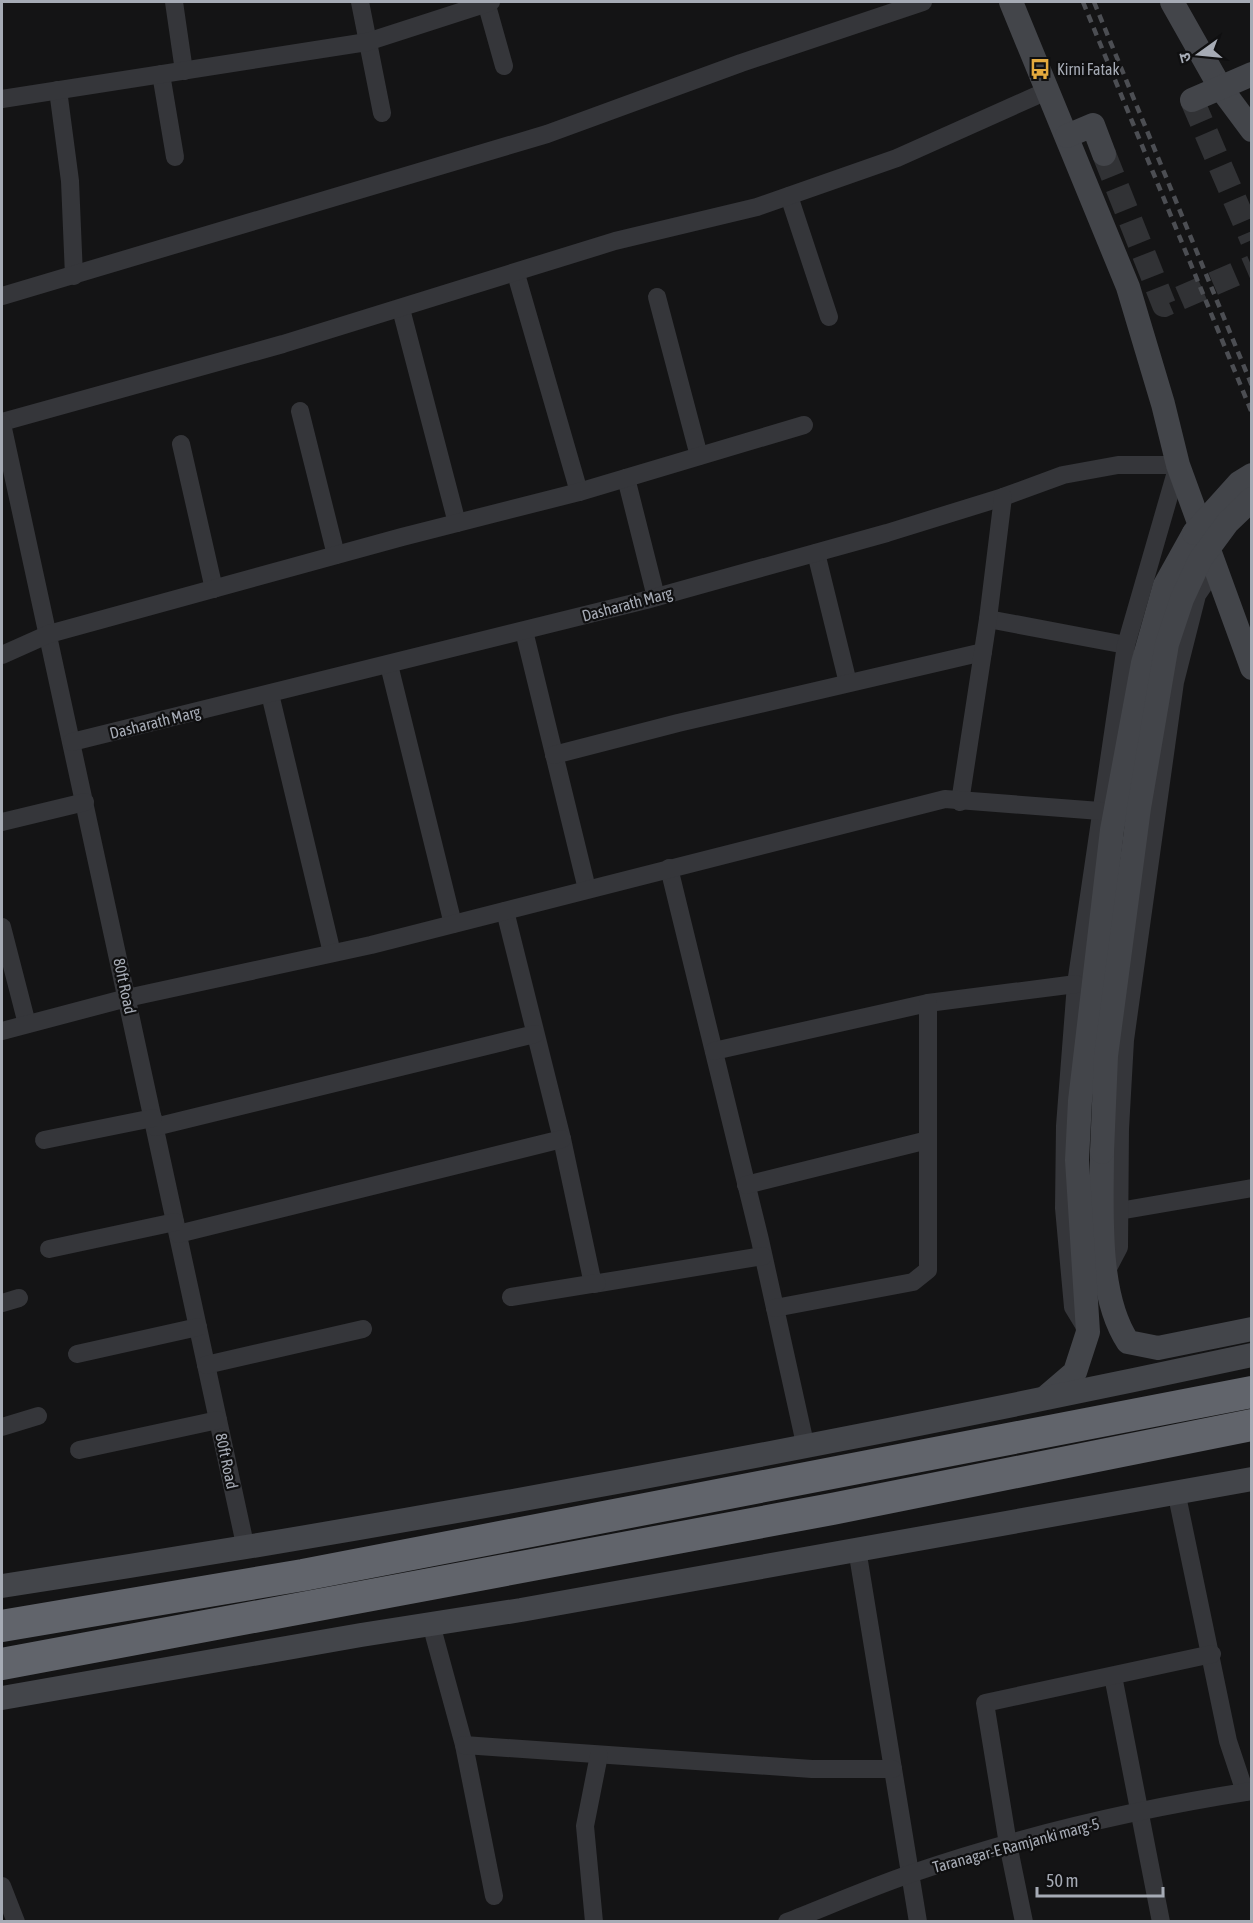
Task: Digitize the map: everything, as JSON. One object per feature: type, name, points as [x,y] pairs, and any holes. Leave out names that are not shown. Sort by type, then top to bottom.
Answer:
[{"type":"highway","points":[[2,1626],[303,1575],[1251,1392]]},
{"type":"highway","points":[[2,1664],[820,1511],[1251,1425]]},
{"type":"street","points":[[174,2],[184,70]]},
{"type":"street","points":[[360,2],[382,113]]},
{"type":"street","points":[[2,99],[367,42],[488,2],[504,66]]},
{"type":"street","points":[[2,297],[292,208],[547,134],[741,63],[923,2]]},
{"type":"street","points":[[1011,2],[1128,287],[1178,465],[1251,668]]},
{"type":"street","points":[[1172,2],[1220,87],[1251,130]]},
{"type":"street","points":[[161,74],[176,157]]},
{"type":"street","points":[[1192,100],[1251,74]]},
{"type":"street","points":[[58,90],[70,181],[74,276]]},
{"type":"street","points":[[2,423],[400,309],[615,241],[757,207],[897,158],[1049,90]]},
{"type":"street","points":[[1067,136],[1093,125],[1104,154]]},
{"type":"street","points":[[789,196],[829,317]]},
{"type":"street","points":[[516,273],[579,492]]},
{"type":"street","points":[[657,297],[699,456]]},
{"type":"street","points":[[400,309],[457,523]]},
{"type":"street","points":[[300,411],[336,555]]},
{"type":"street","name":"80ft Road","points":[[2,423],[246,1549]]},
{"type":"street","points":[[2,655],[49,634],[336,555],[579,492],[804,425]]},
{"type":"street","points":[[181,444],[214,588]]},
{"type":"street","name":"Dasharath Marg","points":[[72,742],[656,597],[816,553],[1003,497],[1063,475],[1118,465],[1178,465]]},
{"type":"street","points":[[1088,1332],[1073,1307],[1064,1208],[1065,1126],[1077,984],[1100,811],[1126,645],[1178,465]]},
{"type":"street","points":[[1044,1399],[1075,1372],[1088,1332],[1077,1160],[1082,1089],[1112,830],[1143,663],[1165,585],[1194,533],[1239,483],[1251,475]]},
{"type":"street","points":[[626,478],[656,597]]},
{"type":"street","points":[[960,802],[988,619],[1003,497]]},
{"type":"street","points":[[1251,499],[1228,522],[1200,560],[1182,599],[1167,644],[1139,808],[1106,1056],[1102,1152],[1106,1272],[1115,1317],[1128,1342],[1158,1348],[1251,1329]]},
{"type":"street","points":[[816,553],[848,683]]},
{"type":"street","points":[[1106,1272],[1119,1247],[1121,1106],[1125,1040],[1175,682],[1197,595],[1214,570]]},
{"type":"street","points":[[988,619],[1126,645]]},
{"type":"street","points":[[524,631],[587,889]]},
{"type":"street","points":[[554,755],[678,723],[983,652]]},
{"type":"street","points":[[389,665],[453,924]]},
{"type":"street","points":[[270,694],[332,953]]},
{"type":"street","points":[[2,1031],[127,998],[453,924],[945,800],[1100,811]]},
{"type":"street","points":[[2,822],[85,802]]},
{"type":"street","points":[[669,868],[764,1256],[806,1448]]},
{"type":"street","points":[[505,911],[562,1139],[593,1284],[597,1283]]},
{"type":"street","points":[[2,927],[27,1024]]},
{"type":"street","points":[[714,1051],[928,1003],[1077,984]]},
{"type":"street","points":[[775,1308],[913,1282],[928,1270],[928,1003]]},
{"type":"street","points":[[44,1140],[154,1123],[535,1034]]},
{"type":"street","points":[[49,1249],[177,1228],[562,1139]]},
{"type":"street","points":[[747,1185],[928,1140]]},
{"type":"street","points":[[1119,1211],[1251,1188]]},
{"type":"street","points":[[512,1298],[764,1256]]},
{"type":"street","points":[[2,1303],[19,1298]]},
{"type":"street","points":[[76,1354],[198,1327]]},
{"type":"street","points":[[206,1365],[363,1329]]},
{"type":"street","points":[[2,1586],[246,1549],[806,1448],[1251,1355]]},
{"type":"street","points":[[2,1426],[38,1416]]},
{"type":"street","points":[[79,1450],[218,1420]]},
{"type":"street","points":[[2,1698],[1251,1479]]},
{"type":"street","points":[[1176,1491],[1212,1654],[1228,1741],[1248,1791]]},
{"type":"street","points":[[856,1549],[918,1922]]},
{"type":"street","points":[[431,1624],[464,1745],[494,1896]]},
{"type":"street","points":[[1024,1922],[984,1703],[1212,1654]]},
{"type":"street","points":[[1113,1676],[1161,1922]]},
{"type":"street","points":[[464,1745],[812,1769],[893,1769]]},
{"type":"street","points":[[594,1922],[585,1826],[599,1755]]},
{"type":"street","name":"Taranagar-E Ramjanki marg-5","points":[[787,1922],[909,1874],[1008,1844],[1101,1822],[1138,1810],[1248,1791]]},
{"type":"street","points":[[2,1886],[16,1922]]},
{"type":"tunnel","points":[[1192,100],[1252,240]]},
{"type":"tunnel","points":[[1104,154],[1164,305],[1252,267]]},
{"type":"railway","points":[[1083,2],[1252,413]]},
{"type":"railway","points":[[1094,2],[1252,386]]},
{"type":"place","name":"Kirni Fatak","points":[[1040,69]]}]
